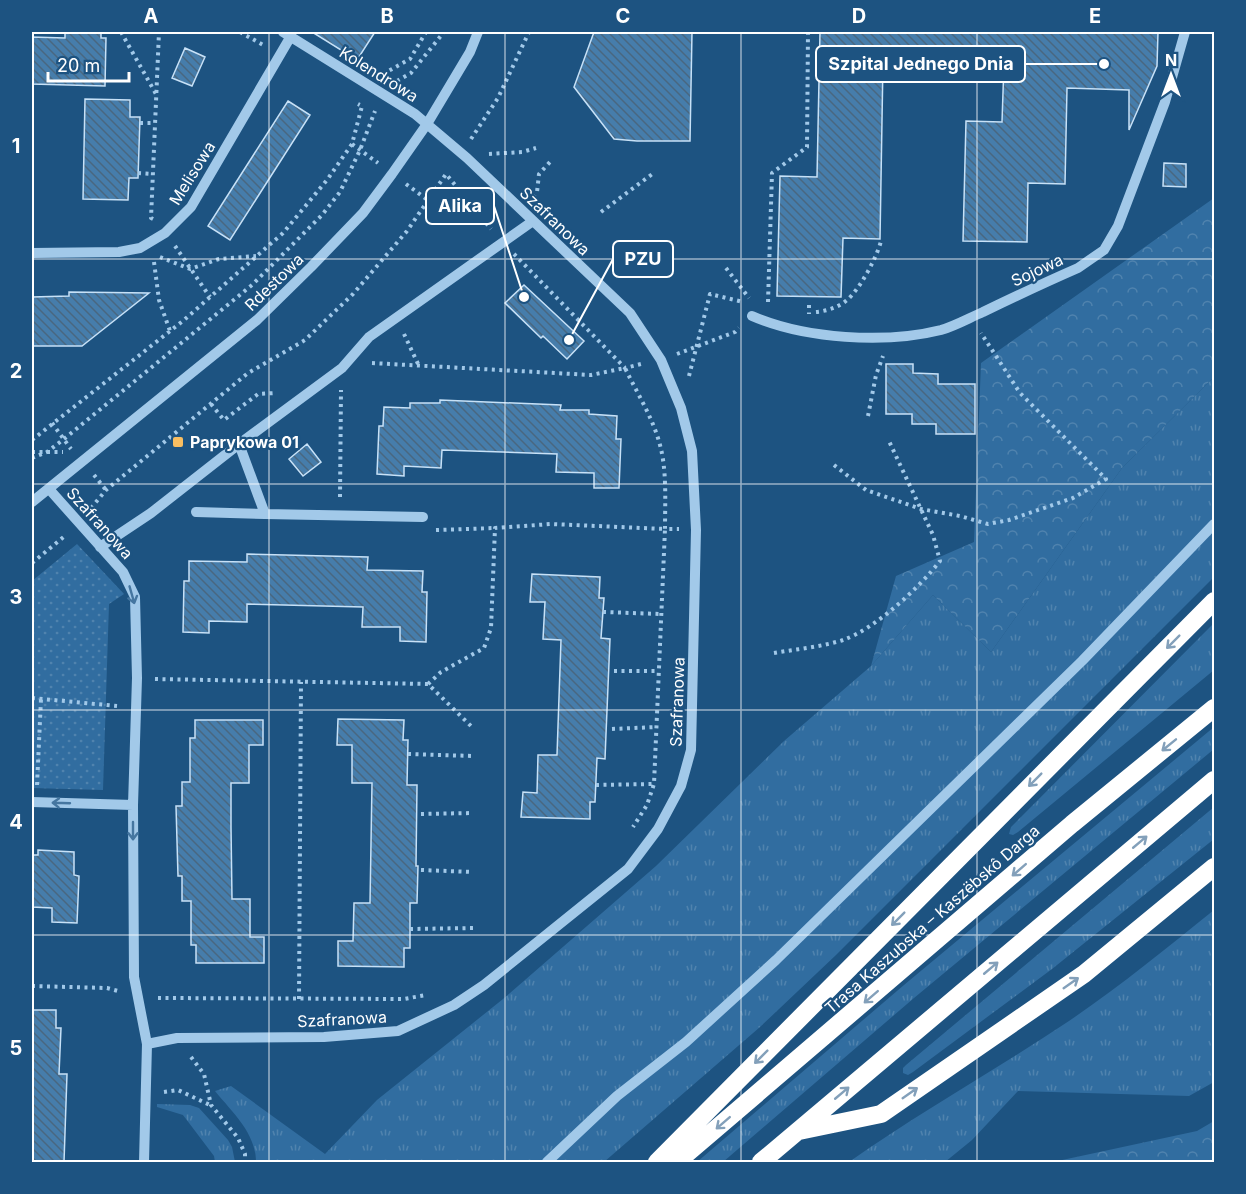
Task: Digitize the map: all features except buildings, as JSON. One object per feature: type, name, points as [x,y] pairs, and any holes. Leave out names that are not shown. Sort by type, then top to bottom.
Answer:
[{"type":"highway","points":[[657,1162],[1215,601]]},
{"type":"highway","name":"Trasa Kaszubska – Kaszëbskô Darga","points":[[677,1162],[1072,824],[1215,708]]},
{"type":"highway","points":[[761,1162],[1215,780]]},
{"type":"highway","points":[[797,1131],[881,1114],[1084,974],[1215,867]]},
{"type":"street","name":"Rdestowa","points":[[32,502],[257,320],[363,213],[427,124],[470,52],[478,32]]},
{"type":"street","name":"Sojowa","points":[[752,316],[770,324],[810,332],[869,338],[943,330],[1078,268],[1104,250],[1118,226],[1165,102],[1185,32]]},
{"type":"street","name":"Melisowa","points":[[32,253],[119,252],[140,248],[165,233],[191,207],[280,55],[287,34]]},
{"type":"street","name":"Kolendrowa","points":[[287,34],[386,94],[427,124]]},
{"type":"street","name":"Szafranowa","points":[[147,1044],[177,1038],[324,1036],[398,1031],[454,1005],[484,985],[627,869],[658,829],[681,786],[691,750],[696,530],[692,451],[681,408],[661,360],[630,313],[523,210],[427,124]]},
{"type":"street","points":[[100,548],[151,513],[345,365],[369,337],[532,220]]},
{"type":"street","points":[[239,444],[265,514]]},
{"type":"street","name":"Szafranowa","points":[[49,489],[123,572],[135,597],[134,977],[147,1044],[144,1162]]},
{"type":"street","points":[[196,512],[423,517]]},
{"type":"street","points":[[547,1162],[617,1096],[686,1042],[776,960],[1082,662],[1215,525]]},
{"type":"street","points":[[34,802],[133,805]]},
{"type":"path","points":[[121,32],[156,95]]},
{"type":"path","points":[[159,32],[152,218],[210,297]]},
{"type":"path","points":[[240,32],[280,55]]},
{"type":"path","points":[[410,59],[426,32]]},
{"type":"path","points":[[393,83],[411,73],[444,32]]},
{"type":"path","points":[[464,156],[498,98],[529,32]]},
{"type":"path","points":[[768,301],[772,173],[807,147],[808,32]]},
{"type":"path","points":[[32,440],[170,331],[284,233],[327,180],[352,144],[362,106],[353,100]]},
{"type":"path","points":[[32,458],[47,452],[252,285],[322,215],[340,192],[377,107]]},
{"type":"path","points":[[140,123],[155,123]]},
{"type":"path","points":[[352,144],[429,201]]},
{"type":"path","points":[[464,156],[522,152],[536,148]]},
{"type":"path","points":[[523,210],[537,192],[539,174],[550,162]]},
{"type":"path","points":[[601,212],[655,172]]},
{"type":"path","points":[[138,173],[153,174]]},
{"type":"path","points":[[809,313],[828,310],[847,300],[867,272],[881,241]]},
{"type":"path","points":[[170,331],[159,300],[154,264],[157,256],[190,269],[219,259],[257,256]]},
{"type":"path","points":[[726,268],[756,305]]},
{"type":"path","points":[[681,408],[710,294],[747,303]]},
{"type":"path","points":[[340,515],[345,365],[419,366],[591,375],[661,360],[735,332],[752,316]]},
{"type":"path","points":[[834,465],[866,490],[921,509],[988,524],[1009,520],[1073,498],[1106,479],[1020,393],[970,317]]},
{"type":"path","points":[[396,318],[419,366]]},
{"type":"path","points":[[868,416],[876,375],[893,337]]},
{"type":"path","points":[[625,368],[660,445],[665,494],[654,784],[647,805],[630,831]]},
{"type":"path","points":[[212,404],[224,420],[258,394],[313,390]]},
{"type":"path","points":[[32,563],[65,537],[106,490],[226,391]]},
{"type":"path","points":[[774,653],[844,640],[869,627],[907,596],[940,561],[933,535],[888,439]]},
{"type":"path","points":[[32,452],[73,451]]},
{"type":"path","points":[[423,517],[422,530],[551,524],[696,530]]},
{"type":"path","points":[[428,684],[441,672],[484,648],[491,628],[495,528]]},
{"type":"path","points":[[603,612],[661,614]]},
{"type":"path","points":[[614,670],[659,671]]},
{"type":"path","points":[[162,679],[428,684],[472,727]]},
{"type":"path","points":[[299,999],[301,682]]},
{"type":"path","points":[[32,698],[136,708]]},
{"type":"path","points":[[34,802],[41,699]]},
{"type":"path","points":[[612,729],[657,727]]},
{"type":"path","points":[[408,754],[472,756]]},
{"type":"path","points":[[596,784],[654,784]]},
{"type":"path","points":[[422,814],[473,813]]},
{"type":"path","points":[[422,870],[473,872]]},
{"type":"path","points":[[410,929],[474,928]]},
{"type":"path","points":[[32,986],[107,988],[138,998],[404,999],[435,994]]},
{"type":"path","points":[[177,1038],[204,1074],[211,1105]]},
{"type":"path","points":[[146,1114],[152,1099],[163,1092],[178,1090],[211,1105],[238,1138],[245,1154],[245,1162]]},
{"type":"green space","points":[[1214,198],[1214,377],[1122,468],[991,652],[933,595],[871,666],[896,576],[974,542],[981,363]]},
{"type":"green space","points":[[1214,377],[1214,577],[836,955],[760,1027],[604,1162],[256,1162],[255,1151],[248,1132],[215,1091],[231,1086],[325,1154],[377,1100],[503,999],[656,866],[784,741],[871,666],[933,595],[991,652],[1122,468]]},
{"type":"green space","points":[[77,544],[124,594],[109,604],[103,790],[32,788],[32,581]]},
{"type":"green space","points":[[1214,623],[1214,670],[1018,832],[1013,835],[1009,834],[1011,827]]},
{"type":"green space","points":[[1214,727],[1214,749],[914,998],[723,1162],[697,1162],[904,985]]},
{"type":"green space","points":[[1214,807],[1214,839],[1052,969],[913,1072],[908,1075],[903,1073],[906,1065]]},
{"type":"green space","points":[[1214,910],[1214,1082],[1189,1096],[1018,1091],[972,1140],[945,1162],[849,1162],[1069,1021],[1161,953]]},
{"type":"green space","points":[[157,1104],[190,1105],[199,1108],[228,1140],[235,1162],[215,1162],[214,1156],[183,1115],[157,1107]]},
{"type":"green space","points":[[1214,1121],[1214,1162],[1053,1162],[1197,1131]]},
{"type":"place","name":"Szpital Jednego Dnia","points":[[1104,64]]},
{"type":"place","name":"Alika","points":[[524,297]]},
{"type":"place","name":"PZU","points":[[569,340]]},
{"type":"place","name":"Paprykowa 01","points":[[178,442]]}]
